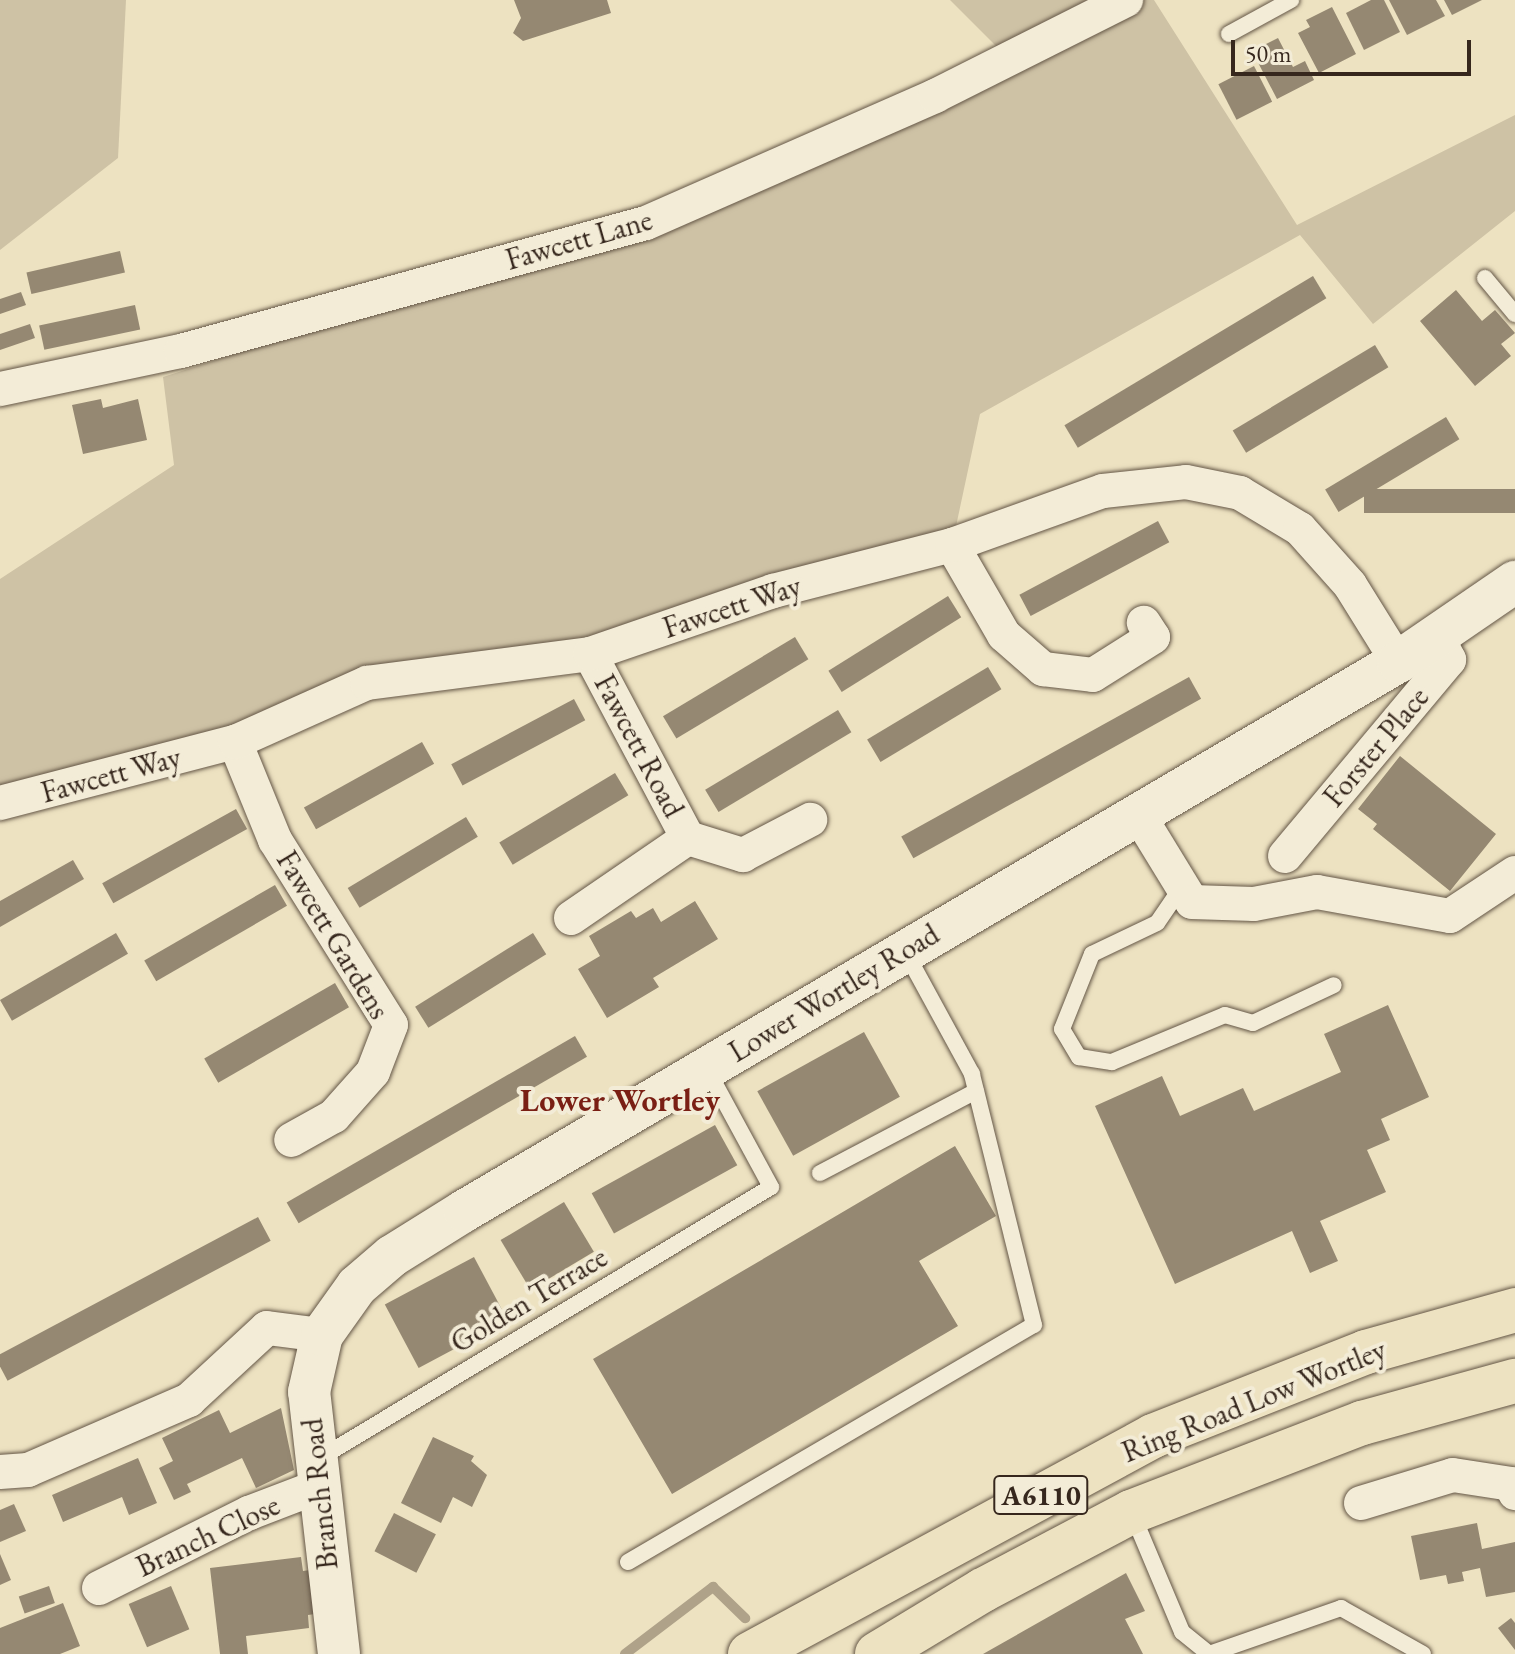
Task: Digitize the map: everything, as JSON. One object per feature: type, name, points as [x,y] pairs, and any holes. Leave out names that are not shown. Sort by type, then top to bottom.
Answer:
[{"type":"highway","name":"Ring Road Low Wortley","points":[[750,1654],[1153,1436],[1366,1352],[1515,1310]]},
{"type":"highway","name":"Ring Road Low Wortley","points":[[877,1654],[983,1590],[1131,1512],[1362,1423],[1515,1381]]},
{"type":"street","name":"Fawcett Lane","points":[[0,389],[181,351],[646,223],[935,96],[1126,0]]},
{"type":"street","name":"Fawcett Way","points":[[0,803],[235,742],[367,683],[590,654],[773,591],[952,545],[1103,491],[1186,482],[1240,493],[1309,538],[1350,585],[1398,662]]},
{"type":"street","points":[[952,545],[1004,635],[1043,669],[1093,675],[1153,637],[1144,623]]},
{"type":"street","name":"Lower Wortley Road","points":[[322,1335],[342,1302],[392,1256],[1398,662],[1515,582]]},
{"type":"street","name":"Forster Place","points":[[1285,856],[1449,660],[1437,635]]},
{"type":"street","name":"Fawcett Road","points":[[590,654],[688,838],[743,855],[810,820]]},
{"type":"street","name":"Fawcett Gardens","points":[[235,742],[275,840],[391,1025],[373,1072],[334,1116],[291,1140]]},
{"type":"street","points":[[1138,814],[1192,902],[1254,904],[1317,892],[1450,916],[1515,873]]},
{"type":"street","name":"Fawcett Road","points":[[571,918],[688,838]]},
{"type":"street","points":[[0,1472],[28,1470],[189,1400],[267,1328],[322,1335]]},
{"type":"street","name":"Branch Road","points":[[322,1335],[309,1392],[339,1654]]},
{"type":"street","name":"Branch Close","points":[[99,1588],[249,1513],[316,1474]]},
{"type":"street","points":[[1361,1503],[1453,1475],[1511,1484],[1515,1493]]},
{"type":"lane","points":[[1229,34],[1291,0]]},
{"type":"lane","points":[[1485,278],[1515,314]]},
{"type":"lane","points":[[1181,888],[1157,923],[1092,954],[1062,1029],[1079,1057],[1112,1062],[1225,1015],[1253,1023],[1334,985]]},
{"type":"lane","points":[[628,1562],[1034,1325],[976,1091],[905,951]]},
{"type":"lane","name":"Golden Terrace","points":[[316,1474],[771,1187],[707,1069]]},
{"type":"lane","points":[[820,1173],[976,1091]]},
{"type":"lane","points":[[1131,1512],[1182,1632],[1209,1654],[1341,1608],[1423,1654]]},
{"type":"shaded area","points":[[0,0],[126,0],[118,158],[0,250]]},
{"type":"shaded area","points":[[950,0],[1154,0],[1297,225],[1515,115],[1515,211],[1373,324],[1300,235],[980,414],[952,545],[590,654],[367,683],[0,803],[0,579],[174,465],[163,377],[646,223],[1007,57]]},
{"type":"building","points":[[514,0],[607,0],[611,13],[523,41],[513,33],[521,18]]},
{"type":"building","points":[[1371,0],[1384,0],[1400,32],[1364,50],[1346,13]]},
{"type":"building","points":[[1389,0],[1436,0],[1445,16],[1407,35]]},
{"type":"building","points":[[1444,0],[1482,0],[1452,15]]},
{"type":"building","points":[[1332,7],[1356,54],[1319,73],[1298,33],[1310,27],[1306,20]]},
{"type":"building","points":[[1278,38],[1293,67],[1305,61],[1314,80],[1277,99],[1252,51]]},
{"type":"building","points":[[1254,66],[1272,102],[1237,120],[1218,84]]},
{"type":"building","points":[[120,251],[125,272],[31,294],[26,273]]},
{"type":"building","points":[[1313,276],[1326,298],[1078,448],[1064,425]]},
{"type":"building","points":[[1456,290],[1482,321],[1495,310],[1515,333],[1501,344],[1511,356],[1475,386],[1420,321]]},
{"type":"building","points":[[21,292],[26,305],[0,314],[0,299]]},
{"type":"building","points":[[135,305],[140,329],[44,350],[39,325]]},
{"type":"building","points":[[30,324],[35,338],[0,350],[0,334]]},
{"type":"building","points":[[1375,345],[1388,367],[1246,453],[1233,430]]},
{"type":"building","points":[[101,399],[103,408],[138,399],[147,440],[83,454],[72,405]]},
{"type":"building","points":[[1446,417],[1459,439],[1339,512],[1325,490]]},
{"type":"building","points":[[1364,489],[1515,489],[1515,513],[1364,513]]},
{"type":"building","points":[[1158,521],[1169,542],[1031,616],[1019,595]]},
{"type":"building","points":[[948,596],[961,617],[842,692],[828,671]]},
{"type":"building","points":[[795,637],[808,659],[676,739],[663,716]]},
{"type":"building","points":[[988,667],[1001,689],[881,762],[867,740]]},
{"type":"building","points":[[1189,677],[1201,699],[913,858],[901,837]]},
{"type":"building","points":[[574,699],[585,720],[463,785],[451,764]]},
{"type":"building","points":[[838,710],[851,732],[719,812],[705,790]]},
{"type":"building","points":[[422,742],[434,764],[316,829],[304,807]]},
{"type":"building","points":[[1400,756],[1496,834],[1450,891],[1373,829],[1377,824],[1358,809]]},
{"type":"building","points":[[615,773],[628,795],[513,865],[499,843]]},
{"type":"building","points":[[236,809],[247,829],[113,903],[102,883]]},
{"type":"building","points":[[466,817],[478,837],[360,908],[348,888]]},
{"type":"building","points":[[73,860],[84,879],[0,927],[0,901]]},
{"type":"building","points":[[275,885],[287,906],[156,981],[144,960]]},
{"type":"building","points":[[695,901],[718,939],[653,978],[659,987],[607,1018],[578,969],[600,956],[589,936],[631,911],[636,918],[653,908],[661,922]]},
{"type":"building","points":[[116,933],[128,954],[12,1021],[0,1000]]},
{"type":"building","points":[[533,933],[546,954],[428,1028],[415,1007]]},
{"type":"building","points":[[335,983],[349,1007],[218,1083],[204,1058]]},
{"type":"building","points":[[1388,1005],[1429,1097],[1381,1119],[1390,1140],[1367,1150],[1386,1192],[1320,1221],[1338,1261],[1310,1273],[1292,1231],[1175,1284],[1095,1106],[1162,1076],[1180,1116],[1243,1088],[1254,1111],[1341,1072],[1324,1034]]},
{"type":"building","points":[[864,1032],[900,1097],[793,1156],[757,1091]]},
{"type":"building","points":[[575,1036],[587,1057],[299,1223],[287,1202]]},
{"type":"building","points":[[715,1125],[737,1165],[614,1234],[592,1193]]},
{"type":"building","points":[[955,1146],[996,1216],[919,1261],[958,1326],[672,1494],[593,1359]]},
{"type":"building","points":[[564,1202],[594,1252],[530,1290],[501,1240]]},
{"type":"building","points":[[258,1217],[271,1241],[8,1381],[0,1367],[0,1354]]},
{"type":"building","points":[[474,1257],[508,1321],[419,1368],[385,1304]]},
{"type":"building","points":[[281,1408],[294,1470],[256,1488],[242,1458],[187,1484],[191,1492],[174,1500],[159,1468],[173,1461],[162,1438],[219,1410],[230,1433]]},
{"type":"building","points":[[433,1437],[474,1456],[471,1461],[487,1475],[472,1507],[453,1497],[441,1523],[401,1503]]},
{"type":"building","points":[[138,1458],[157,1503],[129,1515],[122,1497],[63,1522],[52,1495]]},
{"type":"building","points":[[14,1504],[26,1531],[0,1542],[0,1510]]},
{"type":"building","points":[[394,1513],[436,1534],[416,1573],[374,1551]]},
{"type":"building","points":[[1477,1523],[1482,1549],[1515,1542],[1515,1592],[1486,1597],[1480,1568],[1462,1572],[1464,1581],[1448,1584],[1446,1575],[1420,1580],[1411,1536]]},
{"type":"building","points":[[0,1554],[11,1580],[0,1585]]},
{"type":"building","points":[[301,1557],[303,1571],[310,1570],[315,1614],[308,1615],[309,1628],[246,1636],[248,1654],[220,1654],[210,1568]]},
{"type":"building","points":[[1126,1573],[1145,1611],[1125,1619],[1143,1654],[983,1654]]},
{"type":"building","points":[[49,1586],[55,1603],[25,1613],[19,1596]]},
{"type":"building","points":[[171,1586],[189,1629],[147,1647],[129,1604]]},
{"type":"building","points":[[63,1603],[80,1646],[60,1654],[0,1654],[0,1628]]},
{"type":"building","points":[[1511,1618],[1515,1623],[1515,1650],[1498,1628]]},
{"type":"waterway","points":[[625,1654],[713,1587],[745,1618]]},
{"type":"district","name":"Lower Wortley","points":[[620,1100]]}]
